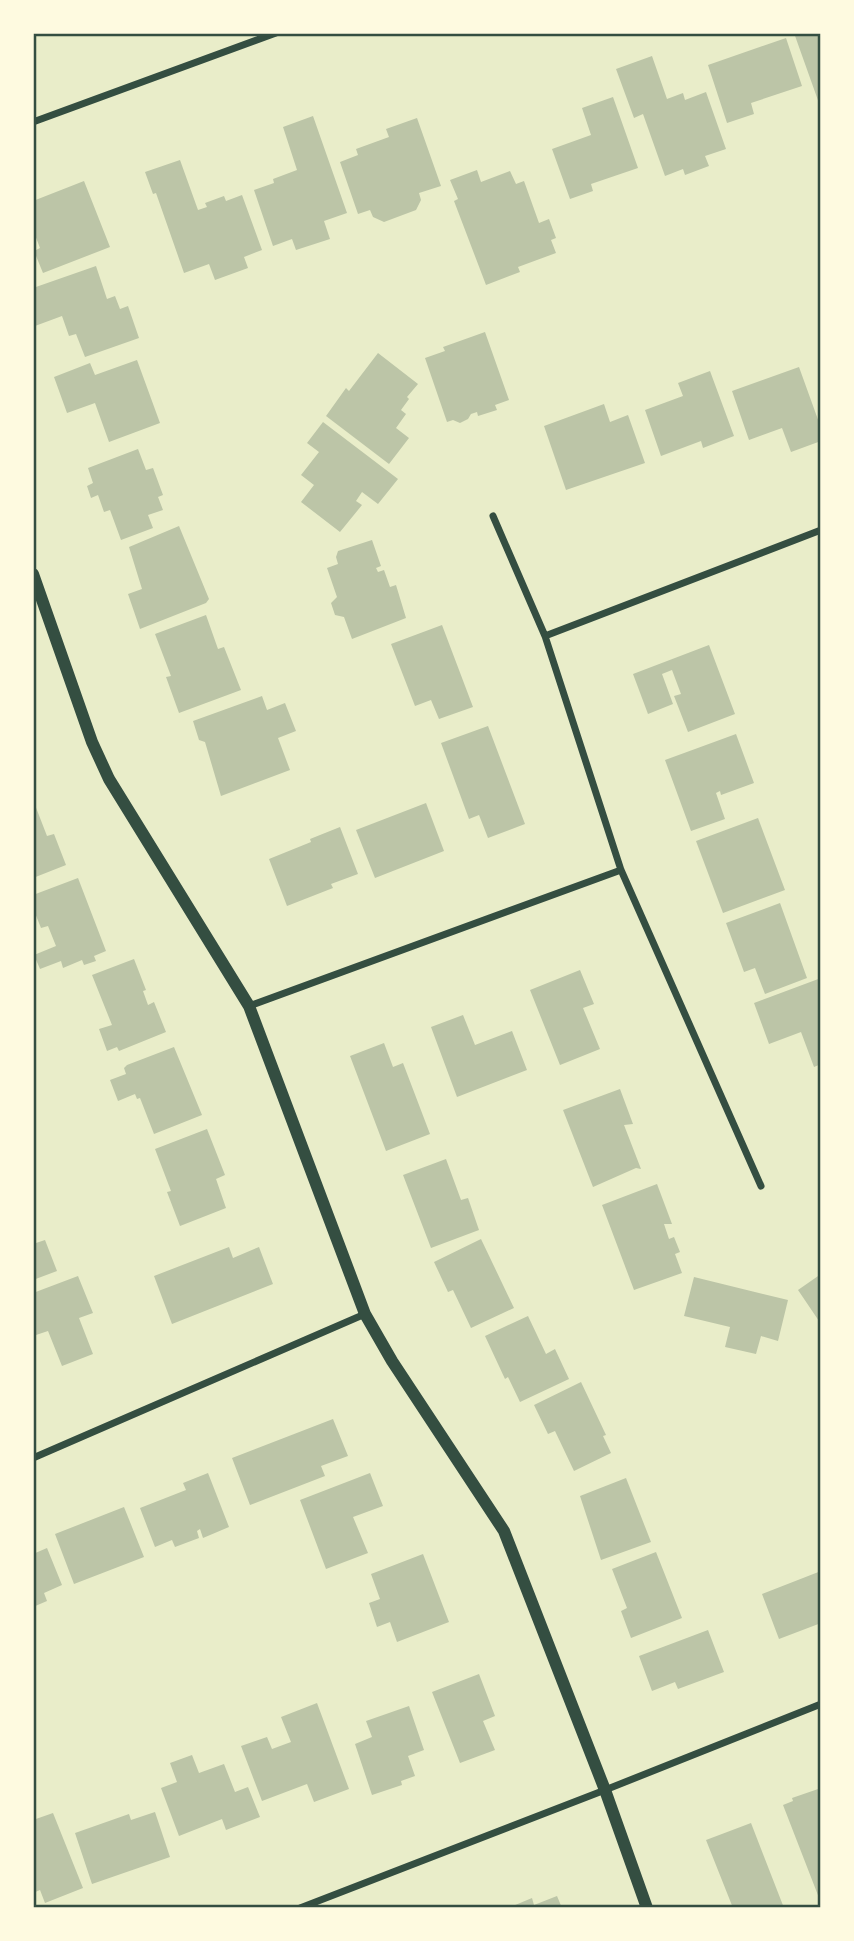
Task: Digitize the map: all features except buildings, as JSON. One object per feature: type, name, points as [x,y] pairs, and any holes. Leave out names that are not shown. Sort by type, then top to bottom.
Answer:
[{"type":"street","points":[[33,122],[276,33]]},
{"type":"street","points":[[493,516],[545,636],[621,870],[761,1186]]},
{"type":"street","points":[[545,636],[821,530]]},
{"type":"street","points":[[33,574],[92,742],[109,779],[249,1006],[365,1314],[391,1361],[504,1531],[648,1908]]},
{"type":"street","points":[[249,1006],[621,870]]},
{"type":"street","points":[[33,1458],[365,1314]]},
{"type":"street","points":[[300,1908],[821,1704]]}]
